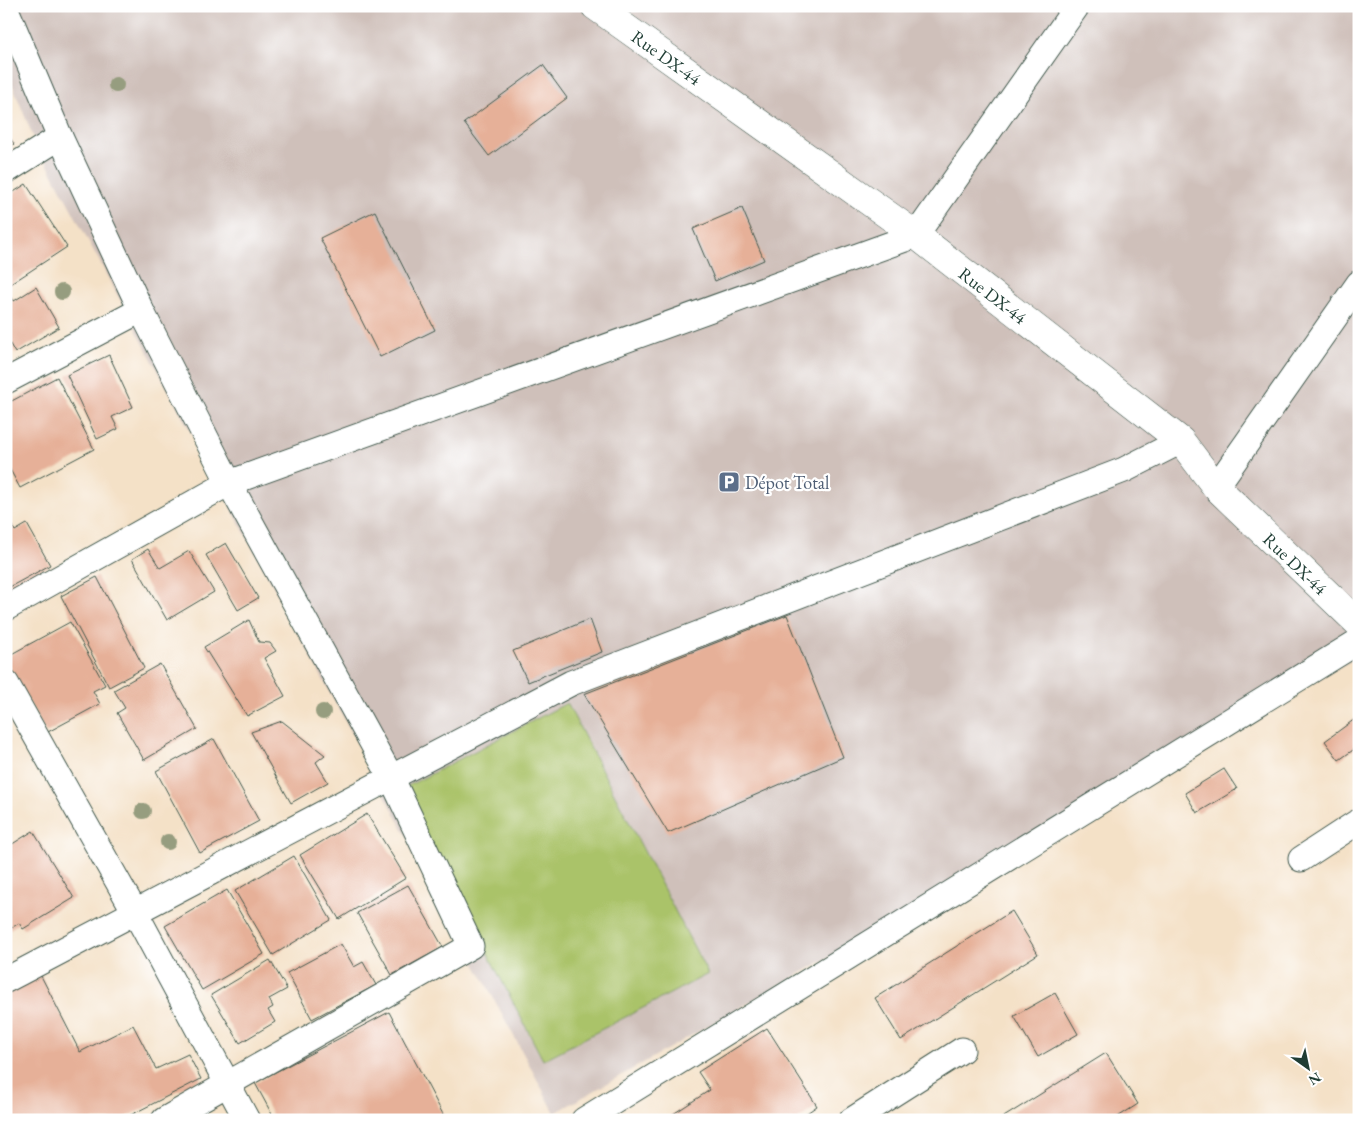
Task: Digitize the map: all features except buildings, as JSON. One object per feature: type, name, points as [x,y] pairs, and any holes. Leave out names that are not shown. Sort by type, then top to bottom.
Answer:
[{"type":"street","name":"Rue DX-44","points":[[595,6],[916,235],[1181,441],[1216,487],[1359,624]]},
{"type":"street","points":[[6,608],[228,483],[916,235],[1077,6]]},
{"type":"street","points":[[6,9],[60,136],[141,310],[228,483],[391,777],[471,946],[164,1120]]},
{"type":"street","points":[[6,171],[60,136]]},
{"type":"street","points":[[1216,487],[1359,283]]},
{"type":"street","points":[[6,381],[141,310]]},
{"type":"street","points":[[6,980],[571,683],[1124,470],[1181,441]]},
{"type":"street","points":[[584,1120],[1359,641]]},
{"type":"street","points":[[6,683],[135,912],[247,1120]]},
{"type":"street","points":[[1302,859],[1356,824],[1359,828]]},
{"type":"street","points":[[852,1120],[962,1050]]},
{"type":"shaded area","points":[[6,6],[1359,6],[1359,656],[555,1113],[34,139],[6,69]]},
{"type":"green space","points":[[567,703],[708,974],[543,1060],[402,789]]},
{"type":"place","name":"Dépot Total","points":[[729,482]]}]
